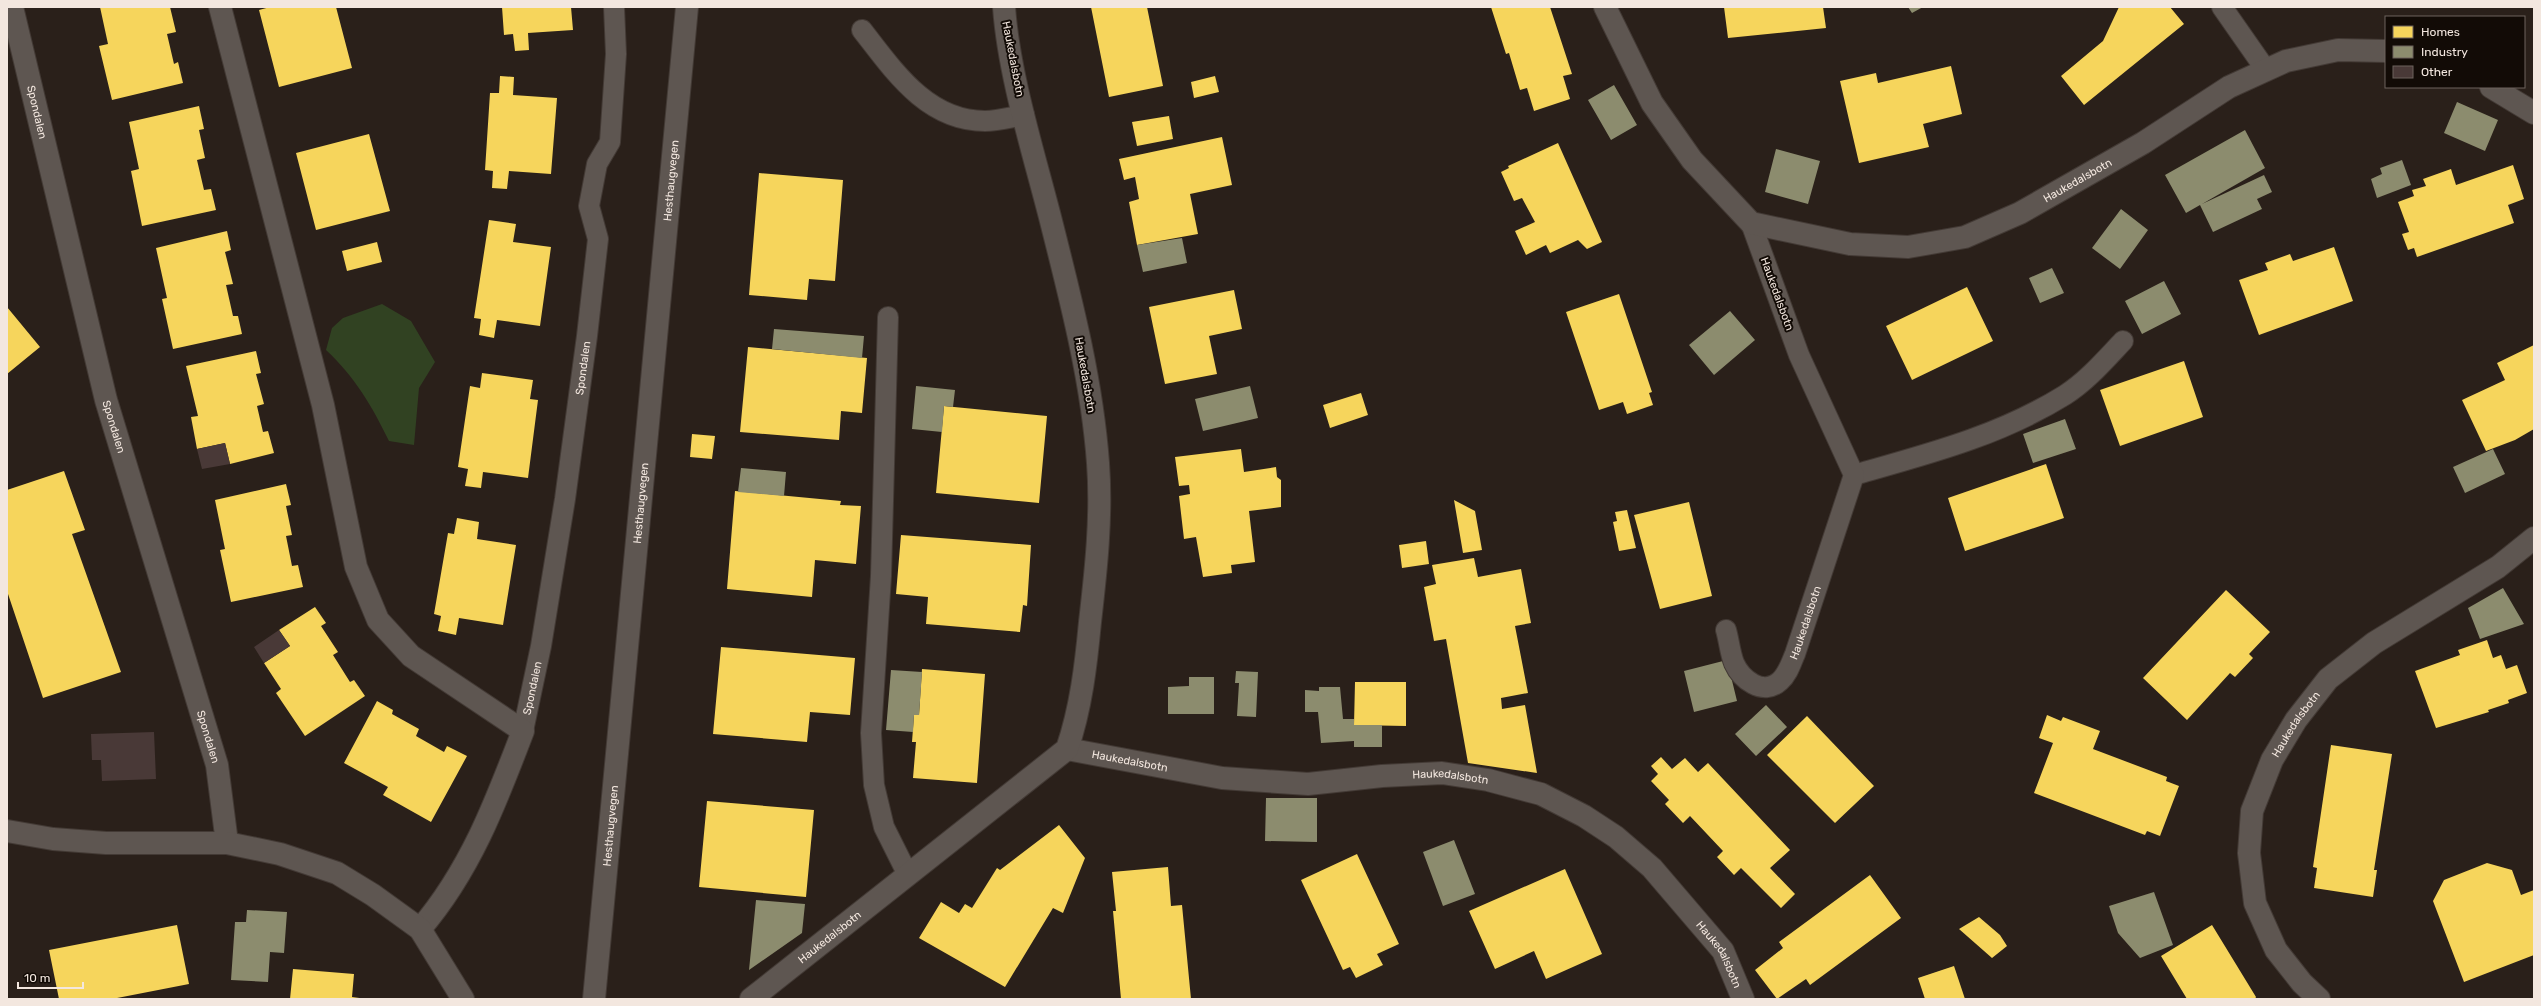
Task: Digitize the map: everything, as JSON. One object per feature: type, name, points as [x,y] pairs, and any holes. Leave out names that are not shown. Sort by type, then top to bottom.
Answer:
[{"type":"street","name":"Spondalen","points":[[12,7],[106,400],[217,765],[227,843]]},
{"type":"street","name":"Spondalen","points":[[220,7],[323,404],[356,567],[378,620],[411,656],[522,731],[492,812],[443,902],[420,929]]},
{"type":"street","name":"Hesthaugvegen","points":[[594,999],[687,7]]},
{"type":"street","name":"Haukedalsbotn","points":[[751,999],[1067,749],[1075,727],[1089,635],[1098,552],[1098,464],[1085,368],[1069,291],[1024,115],[1005,28],[1004,7]]},
{"type":"street","name":"Haukedalsbotn","points":[[1606,7],[1652,103],[1692,160],[1751,223],[1850,244],[1908,247],[1965,236],[2020,213],[2143,143],[2229,87],[2286,61],[2338,50],[2385,52]]},
{"type":"street","points":[[2493,88],[2534,113]]},
{"type":"street","name":"Haukedalsbotn","points":[[2318,999],[2302,983],[2276,950],[2256,903],[2249,853],[2252,811],[2272,760],[2296,720],[2328,679],[2374,643],[2498,567],[2534,538]]},
{"type":"street","name":"Haukedalsbotn","points":[[1067,749],[1222,778],[1308,784],[1382,776],[1442,773],[1488,780],[1541,794],[1584,816],[1616,837],[1652,868],[1723,951],[1743,999]]},
{"type":"street","points":[[7,831],[53,839],[106,843],[227,843],[280,854],[337,873],[373,895],[420,929],[463,999]]},
{"type":"lane","name":"Spondalen","points":[[522,731],[541,646],[565,499],[586,336],[598,240],[589,206],[597,164],[610,142],[616,54],[614,7]]},
{"type":"lane","points":[[2222,7],[2266,70]]},
{"type":"lane","points":[[862,30],[920,99],[956,118],[986,121],[1024,115]]},
{"type":"lane","name":"Haukedalsbotn","points":[[1726,630],[1734,662],[1742,677],[1752,684],[1761,687],[1779,682],[1787,672],[1795,654],[1854,475],[1799,355],[1751,223]]},
{"type":"lane","points":[[888,317],[881,576],[871,733],[874,785],[884,827],[908,875]]},
{"type":"lane","points":[[1854,475],[1956,446],[2000,430],[2066,394],[2097,369],[2123,341]]},
{"type":"green space","points":[[382,304],[411,321],[435,362],[419,388],[414,445],[389,441],[362,392],[346,371],[326,350],[332,328],[343,318]]},
{"type":"building: Homes","points":[[100,7],[170,7],[176,32],[167,34],[174,64],[178,62],[183,83],[112,100],[99,46],[108,44]]},
{"type":"building: Homes","points":[[270,7],[336,7],[352,68],[279,87],[259,10]]},
{"type":"building: Homes","points":[[502,7],[571,7],[573,30],[528,33],[529,50],[515,51],[513,34],[504,35]]},
{"type":"building: Homes","points":[[1091,7],[1147,7],[1163,86],[1109,97]]},
{"type":"building: Homes","points":[[1491,7],[1550,7],[1572,74],[1563,76],[1570,99],[1534,111],[1527,88],[1520,90],[1509,53],[1506,54]]},
{"type":"building: Homes","points":[[1724,7],[1823,7],[1826,28],[1728,38]]},
{"type":"building: Homes","points":[[2119,7],[2170,7],[2184,24],[2084,105],[2061,76],[2103,41]]},
{"type":"building: Homes","points":[[1951,66],[1962,114],[1923,124],[1929,147],[1859,163],[1840,81],[1876,73],[1878,83]]},
{"type":"building: Homes","points":[[500,76],[514,77],[513,95],[557,98],[551,174],[509,171],[507,189],[492,188],[493,171],[485,170],[490,93],[499,93]]},
{"type":"building: Homes","points":[[1215,76],[1219,92],[1194,98],[1191,82]]},
{"type":"building: Homes","points":[[199,106],[204,129],[199,130],[205,158],[197,160],[204,190],[211,189],[216,210],[142,226],[131,171],[139,169],[129,122]]},
{"type":"building: Homes","points":[[1169,116],[1173,139],[1137,146],[1132,122]]},
{"type":"building: Homes","points":[[369,134],[390,211],[316,230],[296,153]]},
{"type":"building: Homes","points":[[1222,137],[1232,185],[1190,194],[1198,234],[1137,245],[1129,202],[1139,199],[1135,177],[1124,180],[1119,159]]},
{"type":"building: Homes","points":[[1558,143],[1602,242],[1587,249],[1578,240],[1550,253],[1546,245],[1526,255],[1515,231],[1535,222],[1522,198],[1514,201],[1501,172],[1509,168],[1508,166]]},
{"type":"building: Homes","points":[[2513,165],[2524,199],[2508,205],[2514,223],[2417,257],[2414,248],[2408,250],[2402,234],[2409,232],[2398,202],[2414,196],[2412,190],[2426,186],[2423,179],[2451,169],[2456,185]]},
{"type":"building: Homes","points":[[759,173],[843,180],[835,281],[809,279],[807,300],[749,295]]},
{"type":"building: Homes","points":[[489,220],[516,224],[513,242],[551,247],[540,326],[497,320],[494,338],[479,335],[481,319],[474,318]]},
{"type":"building: Homes","points":[[227,231],[231,250],[225,252],[233,284],[226,285],[233,316],[238,316],[242,334],[173,349],[162,299],[167,298],[156,248]]},
{"type":"building: Homes","points":[[377,242],[382,262],[347,271],[342,251]]},
{"type":"building: Homes","points":[[2334,247],[2353,301],[2259,335],[2239,280],[2268,270],[2265,263],[2290,254],[2293,261]]},
{"type":"building: Homes","points":[[1967,287],[1993,341],[1912,380],[1886,326]]},
{"type":"building: Homes","points":[[1234,290],[1242,329],[1209,336],[1217,374],[1165,384],[1149,307]]},
{"type":"building: Homes","points":[[1619,294],[1652,392],[1649,393],[1653,405],[1627,414],[1623,402],[1599,410],[1566,312]]},
{"type":"building: Homes","points":[[7,307],[40,347],[7,374]]},
{"type":"building: Homes","points":[[2534,345],[2534,429],[2515,440],[2486,451],[2462,400],[2505,380],[2497,363]]},
{"type":"building: Homes","points":[[748,347],[867,358],[862,413],[841,411],[839,440],[740,432]]},
{"type":"building: Homes","points":[[256,351],[261,373],[256,374],[264,404],[257,406],[263,432],[268,431],[274,453],[230,464],[225,443],[197,449],[191,417],[198,416],[186,366]]},
{"type":"building: Homes","points":[[2184,361],[2203,417],[2120,446],[2100,390]]},
{"type":"building: Homes","points":[[482,373],[533,380],[530,399],[538,400],[528,478],[483,472],[481,488],[465,486],[468,469],[458,467],[470,386],[480,388]]},
{"type":"building: Homes","points":[[1361,393],[1368,415],[1330,428],[1323,405]]},
{"type":"building: Homes","points":[[944,406],[1047,416],[1039,503],[936,493]]},
{"type":"building: Homes","points":[[692,434],[715,436],[712,459],[690,457]]},
{"type":"building: Homes","points":[[1241,449],[1244,472],[1276,467],[1277,477],[1281,480],[1281,507],[1249,511],[1255,562],[1231,565],[1232,573],[1203,577],[1196,537],[1184,539],[1179,496],[1190,494],[1189,485],[1179,486],[1175,457]]},
{"type":"building: Homes","points":[[2046,464],[2064,518],[1965,551],[1948,498]]},
{"type":"building: Homes","points":[[64,471],[85,530],[72,534],[121,672],[43,698],[7,591],[7,490]]},
{"type":"building: Homes","points":[[286,484],[291,505],[286,506],[292,535],[286,536],[292,566],[298,565],[303,587],[231,602],[220,550],[225,549],[215,500]]},
{"type":"building: Homes","points":[[735,491],[841,501],[840,505],[861,506],[856,564],[815,560],[812,597],[727,589]]},
{"type":"building: Homes","points":[[1454,500],[1475,511],[1482,550],[1463,553]]},
{"type":"building: Homes","points":[[1689,502],[1712,596],[1660,609],[1634,515]]},
{"type":"building: Homes","points":[[1627,510],[1636,548],[1619,551],[1613,522],[1617,521],[1615,512]]},
{"type":"building: Homes","points":[[457,518],[479,522],[477,539],[516,545],[503,625],[459,618],[456,635],[438,631],[441,616],[434,614],[448,533],[454,534]]},
{"type":"building: Homes","points":[[901,535],[1031,545],[1027,606],[1023,605],[1020,632],[926,624],[928,597],[896,594]]},
{"type":"building: Homes","points":[[1426,541],[1429,564],[1402,568],[1399,545]]},
{"type":"building: Homes","points":[[1474,558],[1478,577],[1521,569],[1531,623],[1515,626],[1528,693],[1501,698],[1502,709],[1525,705],[1537,773],[1468,763],[1446,639],[1434,641],[1424,587],[1436,584],[1432,565]]},
{"type":"building: Homes","points":[[2226,590],[2270,632],[2249,654],[2253,658],[2235,677],[2230,673],[2187,720],[2143,678]]},
{"type":"building: Homes","points":[[315,607],[326,623],[321,626],[338,652],[333,655],[350,682],[354,680],[365,696],[305,736],[276,693],[281,689],[264,663],[290,646],[279,630]]},
{"type":"building: Homes","points":[[2487,640],[2493,658],[2501,655],[2506,669],[2517,665],[2527,693],[2508,700],[2509,703],[2488,710],[2489,712],[2436,728],[2415,671],[2460,655],[2458,650]]},
{"type":"building: Homes","points":[[721,647],[855,658],[850,715],[810,712],[807,742],[713,734]]},
{"type":"building: Homes","points":[[922,669],[985,674],[977,783],[913,778],[916,742],[912,742],[914,715],[919,715]]},
{"type":"building: Homes","points":[[1355,682],[1406,682],[1406,726],[1354,725]]},
{"type":"building: Homes","points":[[377,701],[393,710],[392,714],[419,729],[416,736],[444,752],[447,746],[467,756],[431,822],[383,795],[388,787],[344,763]]},
{"type":"building: Homes","points":[[2047,715],[2061,721],[2063,717],[2100,731],[2093,749],[2167,777],[2166,781],[2179,786],[2160,836],[2147,831],[2145,835],[2034,793],[2053,743],[2039,738]]},
{"type":"building: Homes","points":[[1807,716],[1874,786],[1835,823],[1767,755]]},
{"type":"building: Homes","points":[[2331,745],[2392,754],[2374,870],[2377,870],[2373,897],[2314,888],[2317,868],[2313,867]]},
{"type":"building: Homes","points":[[1661,757],[1672,769],[1685,758],[1698,772],[1708,763],[1790,850],[1770,868],[1795,894],[1781,908],[1741,868],[1734,875],[1717,857],[1723,851],[1690,816],[1683,823],[1665,804],[1669,800],[1651,781],[1658,774],[1651,766]]},
{"type":"building: Homes","points":[[707,801],[814,810],[806,897],[699,887]]},
{"type":"building: Homes","points":[[1059,825],[1085,858],[1063,913],[1053,908],[1005,987],[919,938],[941,902],[959,913],[965,904],[972,908],[997,868],[1000,870]]},
{"type":"building: Homes","points":[[1357,854],[1399,944],[1377,954],[1383,965],[1356,978],[1350,967],[1343,970],[1301,880]]},
{"type":"building: Homes","points":[[2487,863],[2512,870],[2521,895],[2534,890],[2534,955],[2464,982],[2433,901],[2444,880]]},
{"type":"building: Homes","points":[[1168,867],[1171,906],[1182,905],[1191,999],[1121,999],[1113,911],[1116,911],[1112,872]]},
{"type":"building: Homes","points":[[1565,869],[1602,954],[1546,979],[1534,951],[1495,969],[1469,911]]},
{"type":"building: Homes","points":[[1870,875],[1901,918],[1810,985],[1806,979],[1777,999],[1755,970],[1783,948],[1779,942]]},
{"type":"building: Homes","points":[[1979,917],[2000,935],[2007,946],[1992,958],[1959,929]]},
{"type":"building: Homes","points":[[177,925],[189,984],[112,999],[59,999],[49,950]]},
{"type":"building: Homes","points":[[2212,925],[2256,997],[2255,999],[2187,999],[2161,956]]},
{"type":"building: Homes","points":[[1954,966],[1965,999],[1925,999],[1918,978]]},
{"type":"building: Homes","points":[[293,969],[354,974],[352,997],[367,999],[290,999]]},
{"type":"building: Industry","points":[[1908,7],[1923,7],[1912,13]]},
{"type":"building: Industry","points":[[1614,85],[1637,125],[1611,140],[1588,100]]},
{"type":"building: Industry","points":[[2457,102],[2498,120],[2485,151],[2444,133]]},
{"type":"building: Industry","points":[[2245,130],[2265,168],[2202,204],[2264,175],[2272,192],[2257,199],[2262,209],[2213,232],[2200,205],[2186,213],[2165,175]]},
{"type":"building: Industry","points":[[1776,149],[1820,161],[1808,204],[1765,192]]},
{"type":"building: Industry","points":[[2402,160],[2411,185],[2377,198],[2371,179],[2382,174],[2380,168]]},
{"type":"building: Industry","points":[[2121,209],[2148,230],[2120,269],[2092,248]]},
{"type":"building: Industry","points":[[1182,238],[1187,263],[1143,272],[1137,245]]},
{"type":"building: Industry","points":[[2052,268],[2064,293],[2040,303],[2029,278]]},
{"type":"building: Industry","points":[[2164,281],[2181,314],[2142,334],[2125,301]]},
{"type":"building: Industry","points":[[1730,311],[1755,340],[1714,375],[1689,345]]},
{"type":"building: Industry","points":[[774,329],[864,336],[862,358],[772,349]]},
{"type":"building: Industry","points":[[916,386],[955,390],[953,407],[944,406],[942,432],[912,429]]},
{"type":"building: Industry","points":[[1250,386],[1258,418],[1203,431],[1195,399]]},
{"type":"building: Industry","points":[[2065,419],[2076,449],[2033,463],[2023,434]]},
{"type":"building: Industry","points":[[2493,449],[2505,474],[2465,493],[2453,467]]},
{"type":"building: Industry","points":[[741,468],[786,472],[784,496],[738,492]]},
{"type":"building: Industry","points":[[2503,588],[2524,624],[2480,639],[2468,608]]},
{"type":"building: Industry","points":[[1727,660],[1737,701],[1694,712],[1684,671]]},
{"type":"building: Industry","points":[[891,670],[922,672],[919,715],[914,715],[913,732],[886,730]]},
{"type":"building: Industry","points":[[1236,671],[1258,672],[1256,717],[1237,716],[1239,683],[1235,683]]},
{"type":"building: Industry","points":[[1189,677],[1214,677],[1214,714],[1168,714],[1168,687],[1189,686]]},
{"type":"building: Industry","points":[[1319,687],[1340,687],[1343,719],[1354,719],[1354,725],[1382,725],[1382,747],[1354,747],[1354,741],[1321,743],[1318,712],[1305,712],[1305,690],[1319,691]]},
{"type":"building: Industry","points":[[1766,705],[1787,727],[1756,756],[1735,734]]},
{"type":"building: Industry","points":[[1266,798],[1317,798],[1317,842],[1265,841]]},
{"type":"building: Industry","points":[[1454,840],[1475,894],[1443,906],[1423,852]]},
{"type":"building: Industry","points":[[2154,892],[2173,945],[2140,958],[2118,933],[2109,906]]},
{"type":"building: Industry","points":[[756,900],[805,904],[802,933],[749,970]]},
{"type":"building: Industry","points":[[247,910],[287,912],[284,953],[270,952],[268,982],[231,980],[235,922],[246,922]]},
{"type":"building: Other","points":[[225,443],[230,464],[202,469],[197,449]]},
{"type":"building: Other","points":[[279,630],[290,646],[264,663],[254,647]]},
{"type":"building: Other","points":[[154,732],[156,779],[102,781],[101,760],[92,760],[91,734]]}]
